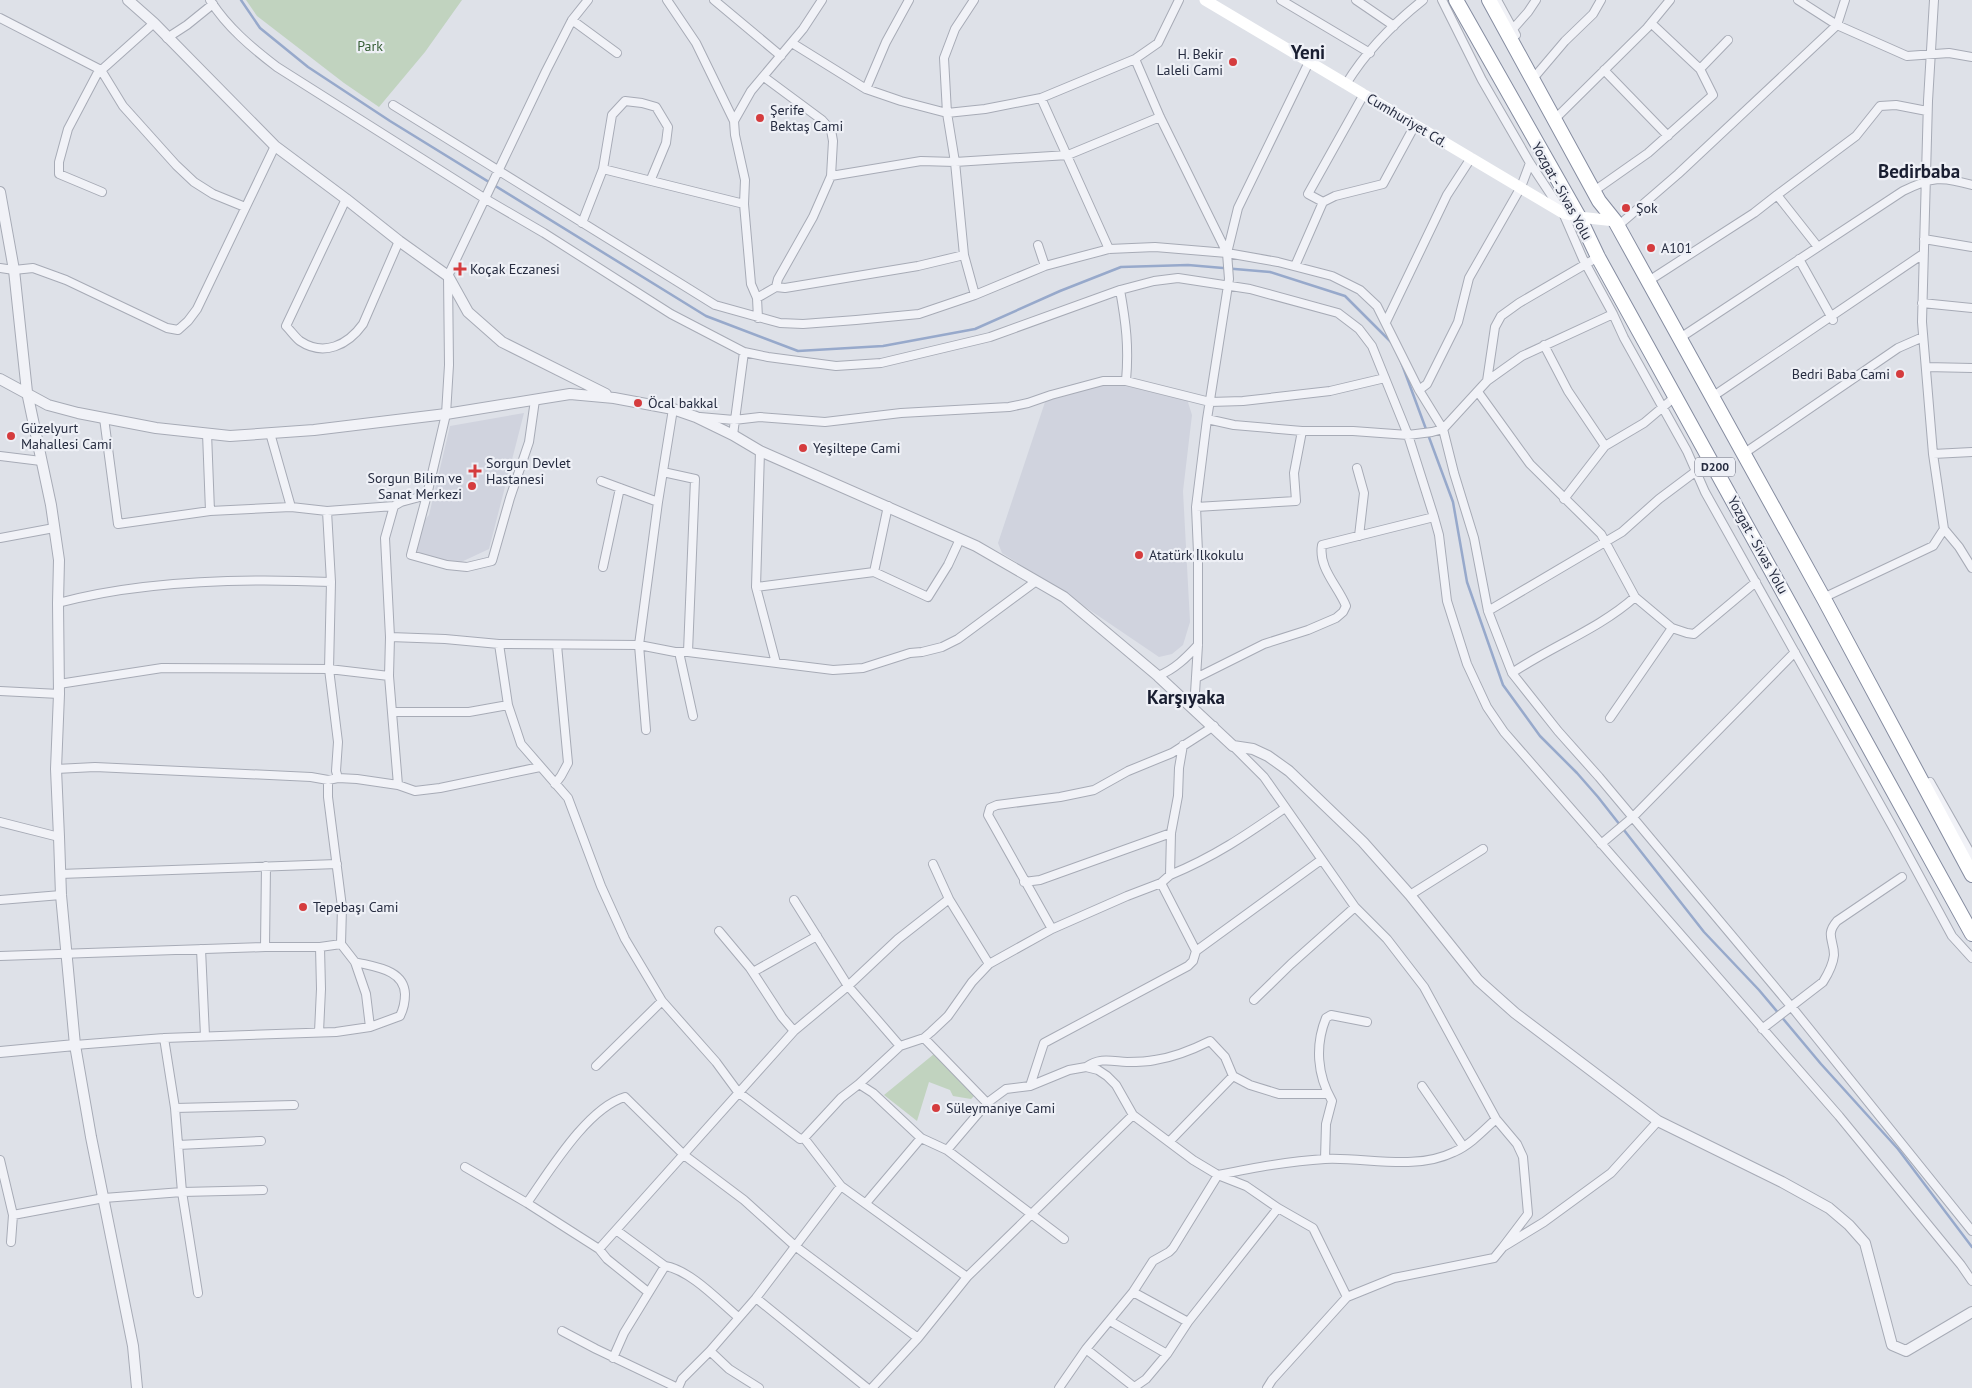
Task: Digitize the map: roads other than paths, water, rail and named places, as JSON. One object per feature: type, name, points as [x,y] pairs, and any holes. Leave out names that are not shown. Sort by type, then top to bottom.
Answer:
[{"type":"highway","name":"Yozgat - Sivas Yolu","points":[[1456,0],[1579,217],[1598,258],[1972,934]]},
{"type":"highway","name":"Yozgat - Sivas Yolu","points":[[1489,0],[1617,223],[1824,599],[1972,875]]},
{"type":"main road","name":"Cumhuriyet Cd.","points":[[1205,0],[1563,213],[1617,223]]},
{"type":"street","points":[[128,0],[154,23],[275,146],[448,276],[468,312],[502,342],[614,398]]},
{"type":"street","points":[[534,400],[529,442],[510,498],[492,561],[467,567],[447,565],[411,555],[428,495],[446,414],[449,365],[448,276],[484,198],[572,20],[588,0]]},
{"type":"street","points":[[667,0],[696,43],[734,121],[735,135],[745,180],[744,204],[751,284],[757,298],[758,318]]},
{"type":"street","points":[[714,0],[781,56]]},
{"type":"street","points":[[734,121],[752,91],[792,43],[822,0]]},
{"type":"street","points":[[866,89],[886,42],[909,0]]},
{"type":"street","points":[[974,0],[955,29],[944,58],[947,113],[955,162],[964,255],[975,295]]},
{"type":"street","points":[[792,43],[866,89],[901,101],[947,113],[985,109],[1041,98],[1135,59],[1158,43],[1179,0]]},
{"type":"street","points":[[1281,0],[1370,53]]},
{"type":"street","points":[[1356,0],[1394,26]]},
{"type":"street","points":[[1346,84],[1353,73],[1394,26],[1405,14],[1423,0]]},
{"type":"street","points":[[1442,0],[1482,80],[1530,163],[1563,213],[1586,265],[1687,451],[1705,492],[1952,936],[1972,958]]},
{"type":"street","points":[[1497,0],[1559,115],[1596,189],[1648,154],[1713,95],[1700,68],[1652,23]]},
{"type":"street","points":[[1513,29],[1536,0]]},
{"type":"street","points":[[1537,74],[1565,41],[1592,14],[1601,0]]},
{"type":"street","points":[[1559,115],[1652,23],[1670,0]]},
{"type":"street","points":[[1798,0],[1837,25],[1907,56],[1949,53],[1972,57]]},
{"type":"street","points":[[1845,0],[1837,25],[1678,174],[1617,223],[1683,336],[1825,597],[1971,851]]},
{"type":"street","points":[[1934,0],[1927,111],[1922,303],[1923,337],[1933,454],[1944,529],[1959,547],[1972,568]]},
{"type":"street","points":[[167,38],[187,25],[211,2],[249,45],[277,68],[671,314],[744,352],[778,359],[836,366],[881,363],[990,337],[1120,290],[1154,281],[1178,278],[1228,282],[1338,313],[1359,329],[1372,346],[1411,434],[1439,535],[1447,601],[1467,664],[1487,707],[1504,732],[1600,844],[1765,1026],[1961,1264],[1972,1281]]},
{"type":"street","points":[[0,18],[101,70],[123,106],[176,165],[194,182],[213,194],[245,207]]},
{"type":"street","points":[[572,20],[617,52]]},
{"type":"street","points":[[102,192],[59,174],[59,162],[68,129],[97,74],[154,23]]},
{"type":"street","points":[[1700,68],[1728,40]]},
{"type":"street","points":[[1135,59],[1160,117],[1226,253]]},
{"type":"street","points":[[1194,708],[1198,645],[1196,507],[1207,419],[1228,282],[1226,253],[1238,208],[1309,62]]},
{"type":"street","points":[[1604,70],[1668,136]]},
{"type":"street","points":[[764,76],[822,120],[831,130],[833,141],[831,176],[813,217],[778,279],[776,287]]},
{"type":"street","points":[[1323,202],[1308,194],[1364,94]]},
{"type":"street","points":[[1041,98],[1109,249]]},
{"type":"street","points":[[582,223],[603,169],[612,115],[625,101],[642,103],[656,108],[668,128],[666,143],[650,180]]},
{"type":"street","points":[[394,105],[715,305],[780,323],[803,324],[919,314],[975,295],[1045,266],[1109,249],[1155,247],[1226,253],[1295,266],[1332,276],[1360,290],[1377,306],[1419,390],[1443,429],[1474,538],[1488,611],[1512,673],[1633,817],[1787,1008],[1972,1231]]},
{"type":"street","points":[[1650,280],[1754,213],[1856,136],[1880,106],[1896,105],[1927,111]]},
{"type":"street","points":[[831,176],[921,161],[955,162],[1068,155],[1160,117]]},
{"type":"street","points":[[1295,266],[1323,202],[1335,196],[1383,184],[1415,125]]},
{"type":"street","points":[[0,268],[14,270],[32,268],[41,271],[66,280],[167,328],[178,330],[197,309],[275,146]]},
{"type":"street","points":[[1386,322],[1447,195],[1471,158]]},
{"type":"street","points":[[1419,390],[1427,384],[1458,322],[1469,278],[1521,187],[1530,163]]},
{"type":"street","points":[[603,169],[744,204]]},
{"type":"street","points":[[1683,336],[1903,191],[1926,180],[1951,179],[1972,185]]},
{"type":"street","points":[[0,192],[1,212],[14,270],[27,392],[59,560],[59,689],[56,769],[61,895],[75,1045],[91,1137],[133,1346],[137,1388]]},
{"type":"street","points":[[1777,195],[1818,247]]},
{"type":"street","points":[[346,199],[286,326],[300,340],[315,348],[324,350],[339,345],[355,335],[363,324],[399,241]]},
{"type":"street","points":[[1924,239],[1972,247]]},
{"type":"street","points":[[1038,245],[1045,266]]},
{"type":"street","points":[[1715,395],[1832,318],[1924,254]]},
{"type":"street","points":[[757,298],[776,287],[785,288],[918,266],[964,255]]},
{"type":"street","points":[[1487,381],[1495,327],[1501,316],[1598,258]]},
{"type":"street","points":[[1799,259],[1832,318]]},
{"type":"street","points":[[1120,290],[1127,329],[1126,380]]},
{"type":"street","points":[[1922,303],[1972,308]]},
{"type":"street","points":[[1207,419],[1234,425],[1302,431],[1411,434],[1432,432],[1443,429],[1487,381],[1522,356],[1613,314]]},
{"type":"street","points":[[1746,452],[1898,348],[1923,337]]},
{"type":"street","points":[[1544,345],[1568,391],[1605,446]]},
{"type":"street","points":[[733,435],[744,352]]},
{"type":"street","points":[[1926,367],[1972,368]]},
{"type":"street","points":[[696,417],[734,420],[760,417],[825,422],[901,413],[1009,407],[1103,381],[1126,380],[1210,402],[1243,401],[1330,391],[1385,378]]},
{"type":"street","points":[[0,379],[48,405],[156,428],[230,436],[314,430],[446,414],[570,394],[614,398],[673,409],[696,417],[760,451],[976,546],[1035,582],[1064,597],[1194,708],[1264,777],[1355,907],[1387,939],[1424,987],[1496,1119],[1517,1144],[1523,1157],[1528,1214],[1494,1258],[1394,1278],[1347,1297],[1272,1380],[1267,1388]]},
{"type":"street","points":[[1478,392],[1530,464],[1601,534],[1635,597],[1672,628],[1687,634],[1694,634],[1756,582]]},
{"type":"street","points":[[1564,499],[1605,446],[1644,422],[1676,396]]},
{"type":"street","points":[[646,730],[639,645],[658,502],[673,409]]},
{"type":"street","points":[[104,418],[118,524],[210,511],[291,507],[327,511],[394,506],[400,502],[428,495]]},
{"type":"street","points":[[1196,507],[1296,501],[1294,473],[1302,431]]},
{"type":"street","points":[[270,433],[291,507]]},
{"type":"street","points":[[207,434],[210,511]]},
{"type":"street","points":[[760,451],[756,587],[776,663]]},
{"type":"street","points":[[1933,454],[1972,452]]},
{"type":"street","points":[[0,456],[41,461]]},
{"type":"street","points":[[1488,611],[1622,532],[1660,499],[1711,460]]},
{"type":"street","points":[[1357,468],[1364,493],[1359,536]]},
{"type":"street","points":[[663,472],[695,479],[688,652]]},
{"type":"street","points":[[601,481],[658,502]]},
{"type":"street","points":[[603,567],[620,488]]},
{"type":"street","points":[[394,506],[385,538],[390,638],[389,676],[398,786]]},
{"type":"street","points":[[874,572],[888,506]]},
{"type":"street","points":[[327,511],[331,582],[329,669],[338,742],[336,771],[338,778]]},
{"type":"street","points":[[1196,678],[1264,644],[1308,630],[1336,618],[1346,606],[1336,585],[1322,563],[1320,553],[1322,545],[1434,517]]},
{"type":"street","points":[[0,538],[54,528]]},
{"type":"street","points":[[1825,597],[1933,546],[1944,529]]},
{"type":"street","points":[[756,587],[874,572],[928,597],[948,565],[960,539]]},
{"type":"street","points":[[58,603],[91,594],[218,581],[290,580],[331,582]]},
{"type":"street","points":[[390,638],[445,639],[499,644],[639,645],[679,652],[848,671],[864,668],[910,653],[942,647],[958,639],[1035,582]]},
{"type":"street","points":[[1512,673],[1532,659],[1618,612],[1635,597]]},
{"type":"street","points":[[1610,718],[1672,628]]},
{"type":"street","points":[[499,644],[508,705],[521,744],[568,798],[601,886],[625,939],[662,1001],[716,1062],[738,1092],[800,1139],[804,1138],[841,1098],[900,1046],[924,1038],[948,1016],[972,982],[989,964],[1052,929],[1161,883],[1170,875],[1201,862],[1236,843],[1285,808]]},
{"type":"street","points":[[555,784],[568,763],[557,645]]},
{"type":"street","points":[[1158,676],[1172,670],[1198,645]]},
{"type":"street","points":[[679,652],[693,716]]},
{"type":"street","points":[[1600,844],[1633,817],[1795,652]]},
{"type":"street","points":[[0,691],[59,689],[162,668],[329,669],[389,676]]},
{"type":"street","points":[[392,712],[469,712],[508,705]]},
{"type":"street","points":[[1052,929],[988,815],[990,808],[997,805],[1060,797],[1094,790],[1183,745],[1214,726]]},
{"type":"street","points":[[1170,875],[1171,833],[1178,796],[1179,768],[1183,745]]},
{"type":"street","points":[[1233,746],[1253,750],[1268,756],[1289,772],[1363,842],[1410,895],[1487,988],[1515,1012],[1658,1121],[1790,1186],[1829,1208],[1849,1225],[1865,1243],[1892,1345],[1906,1351],[1972,1312]]},
{"type":"street","points":[[56,769],[105,767],[311,776],[328,780],[338,778],[398,786],[415,791],[440,788],[540,767]]},
{"type":"street","points":[[328,780],[328,798],[342,907],[341,944],[355,962],[366,994],[370,1027]]},
{"type":"street","points":[[0,822],[59,837]]},
{"type":"street","points":[[1024,882],[1040,880],[1171,833]]},
{"type":"street","points":[[1410,895],[1483,849]]},
{"type":"street","points":[[1030,1086],[1044,1043],[1188,966],[1193,961],[1196,951],[1321,860]]},
{"type":"street","points":[[60,874],[337,864]]},
{"type":"street","points":[[933,864],[949,899],[989,964]]},
{"type":"street","points":[[265,947],[266,866]]},
{"type":"street","points":[[1765,1026],[1823,982],[1830,971],[1834,955],[1830,935],[1831,928],[1837,921],[1902,877]]},
{"type":"street","points":[[1161,883],[1196,951]]},
{"type":"street","points":[[0,900],[61,895]]},
{"type":"street","points":[[599,1249],[738,1092],[794,1032],[848,986],[898,939],[949,899]]},
{"type":"street","points":[[794,900],[848,986],[900,1046]]},
{"type":"street","points":[[1254,1000],[1355,907]]},
{"type":"street","points":[[719,931],[753,972],[794,1032]]},
{"type":"street","points":[[753,972],[817,936]]},
{"type":"street","points":[[0,956],[265,947],[320,947],[341,944]]},
{"type":"street","points":[[319,1032],[320,947]]},
{"type":"street","points":[[201,949],[205,1036]]},
{"type":"street","points":[[0,1052],[164,1038],[336,1032],[370,1027],[400,1016],[405,1004],[405,989],[400,978],[393,973],[355,962]]},
{"type":"street","points":[[596,1066],[662,1001]]},
{"type":"street","points":[[1325,1159],[1326,1124],[1332,1101],[1328,1094],[1318,1059],[1326,1018],[1331,1015],[1367,1022]]},
{"type":"street","points":[[164,1038],[175,1108],[182,1192],[198,1293]]},
{"type":"street","points":[[924,1038],[987,1103]]},
{"type":"street","points":[[947,1150],[987,1103],[1006,1089],[1030,1086],[1069,1070],[1086,1067],[1095,1061],[1106,1059],[1128,1062],[1157,1060],[1182,1055],[1210,1041],[1225,1057],[1232,1076],[1250,1085],[1280,1094],[1328,1094]]},
{"type":"street","points":[[1086,1067],[1098,1070],[1107,1076],[1116,1085],[1132,1115],[1194,1160],[1218,1175],[1246,1186],[1278,1208],[1313,1228],[1347,1297]]},
{"type":"street","points":[[1169,1142],[1232,1076]]},
{"type":"street","points":[[859,1084],[873,1093],[921,1138],[947,1150],[1064,1240]]},
{"type":"street","points":[[1422,1086],[1463,1146]]},
{"type":"street","points":[[527,1203],[592,1117],[616,1100],[625,1097],[684,1155],[744,1200],[795,1246],[918,1338]]},
{"type":"street","points":[[175,1108],[294,1105]]},
{"type":"street","points":[[872,1388],[918,1338],[967,1277],[1029,1214],[1132,1115]]},
{"type":"street","points":[[1059,1388],[1086,1350],[1133,1292],[1152,1262],[1173,1248],[1218,1175],[1266,1166],[1325,1159],[1425,1161],[1455,1152],[1476,1138],[1496,1119]]},
{"type":"street","points":[[1503,1247],[1544,1222],[1611,1173],[1658,1121]]},
{"type":"street","points":[[804,1138],[841,1186],[967,1277]]},
{"type":"street","points":[[866,1203],[921,1138]]},
{"type":"street","points":[[178,1145],[261,1140]]},
{"type":"street","points":[[0,1160],[13,1215],[12,1242]]},
{"type":"street","points":[[465,1167],[527,1203],[599,1249],[607,1259],[648,1292]]},
{"type":"street","points":[[562,1331],[613,1358],[678,1388],[682,1379],[710,1351],[756,1298],[841,1186]]},
{"type":"street","points":[[13,1215],[104,1198],[182,1192],[263,1190]]},
{"type":"street","points":[[1086,1350],[1134,1387],[1146,1379],[1167,1354],[1188,1322],[1278,1208]]},
{"type":"street","points":[[616,1230],[665,1266],[673,1267],[698,1283],[738,1317]]},
{"type":"street","points":[[613,1358],[624,1333],[665,1266]]},
{"type":"street","points":[[1133,1292],[1188,1322]]},
{"type":"street","points":[[756,1298],[867,1388]]},
{"type":"street","points":[[1110,1321],[1167,1354]]},
{"type":"street","points":[[710,1351],[729,1369],[759,1388]]},
{"type":"waterway","points":[[241,0],[260,28],[308,67],[390,121],[706,316],[798,351],[883,346],[975,329],[1060,291],[1121,267],[1188,265],[1270,272],[1345,296],[1392,343]]},
{"type":"waterway","points":[[1400,359],[1453,502],[1467,582],[1503,685],[1540,736],[1598,797],[1704,932],[1759,990],[1821,1064],[1898,1149],[1972,1247]]},
{"type":"place","name":"H. Bekir Laleli Cami","points":[[1233,62]]},
{"type":"place","name":"Şerife Bektaş Cami","points":[[760,118]]},
{"type":"place","name":"Şok","points":[[1626,208]]},
{"type":"place","name":"A101","points":[[1651,248]]},
{"type":"place","name":"Koçak Eczanesi","points":[[460,269]]},
{"type":"place","name":"Bedri Baba Cami","points":[[1900,374]]},
{"type":"place","name":"Öcal bakkal","points":[[638,403]]},
{"type":"place","name":"Güzelyurt Mahallesi Cami","points":[[11,436]]},
{"type":"place","name":"Yeşiltepe Cami","points":[[803,448]]},
{"type":"place","name":"Sorgun Devlet Hastanesi","points":[[475,471]]},
{"type":"place","name":"Sorgun Bilim ve Sanat Merkezi","points":[[472,486]]},
{"type":"place","name":"Atatürk İlkokulu","points":[[1139,555]]},
{"type":"place","name":"Tepebaşı Cami","points":[[303,907]]},
{"type":"place","name":"Süleymaniye Cami","points":[[936,1108]]},
{"type":"district","name":"Yeni","points":[[1308,52]]},
{"type":"district","name":"Bedirbaba","points":[[1919,171]]},
{"type":"district","name":"Karşıyaka","points":[[1186,697]]},
{"type":"park label","name":"Park","points":[[370,46]]}]
